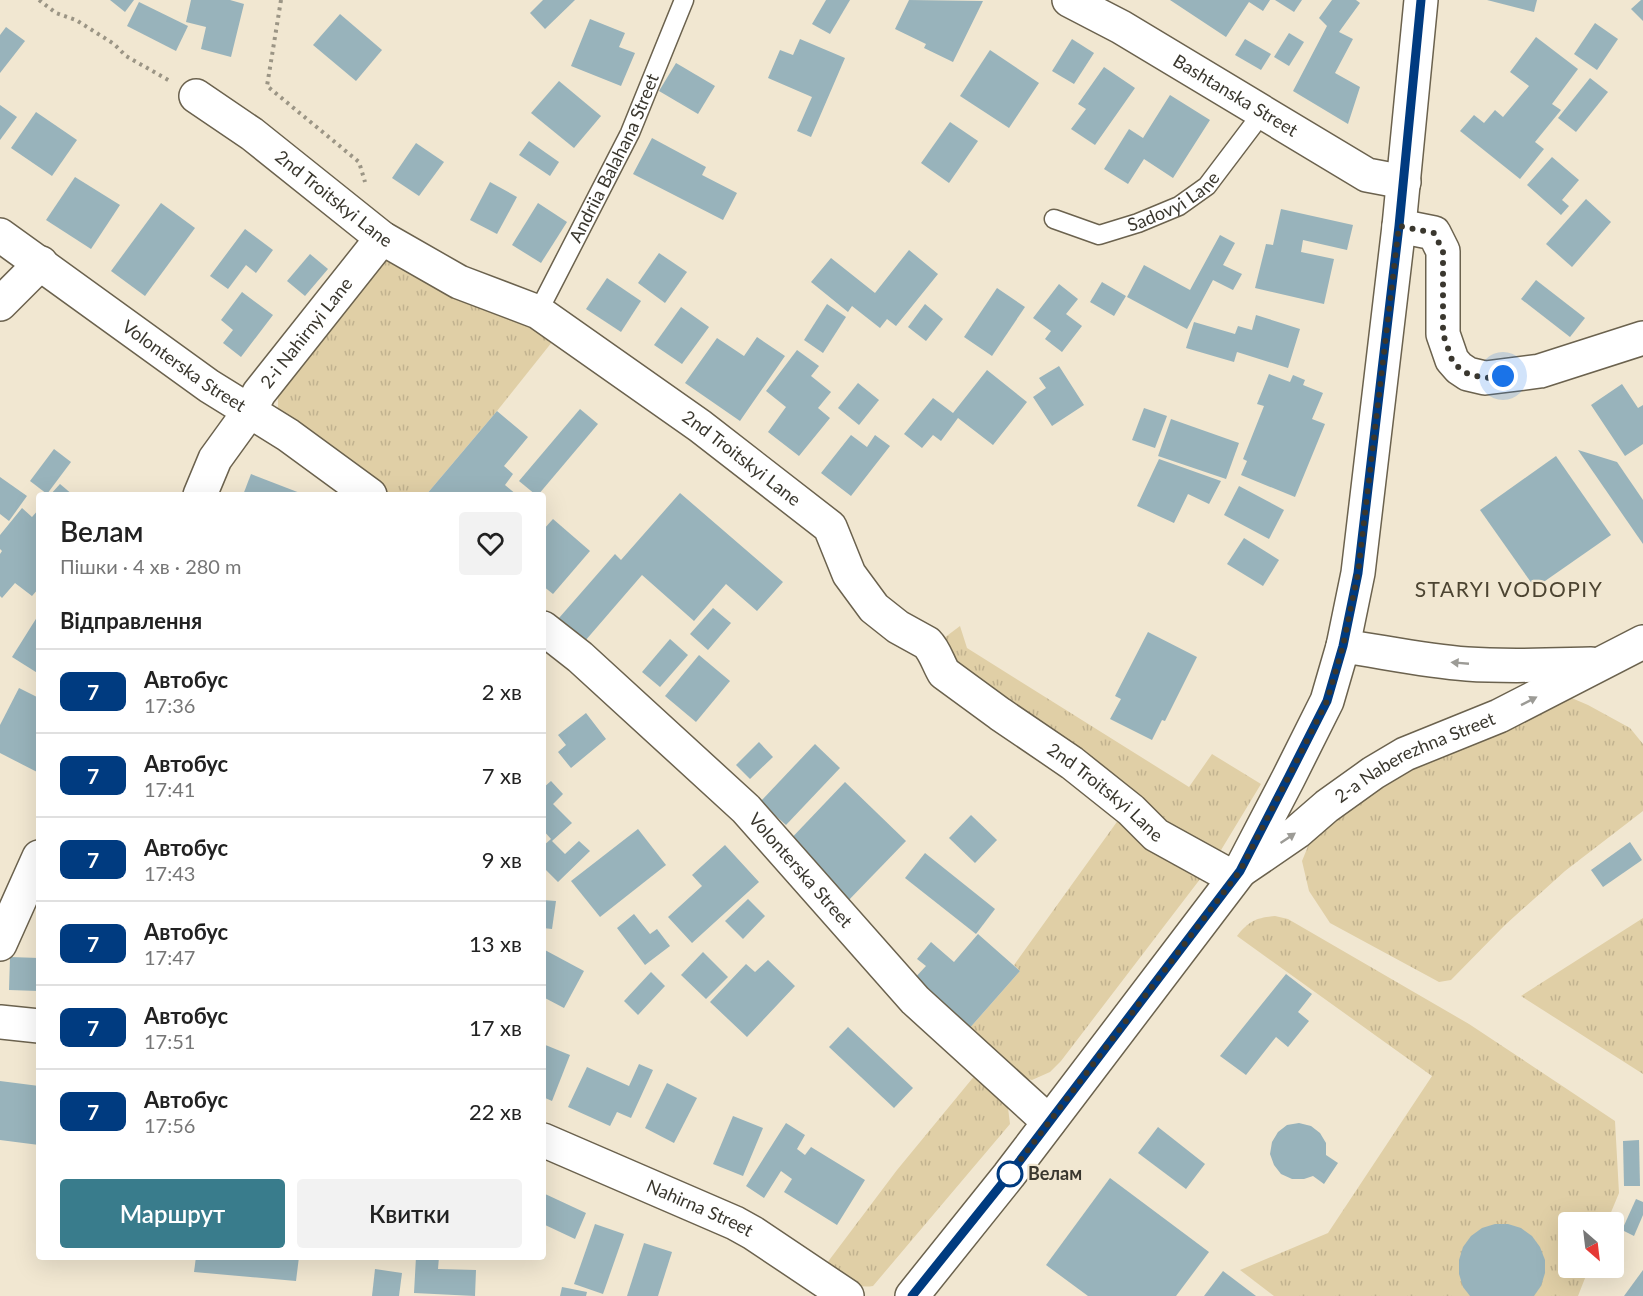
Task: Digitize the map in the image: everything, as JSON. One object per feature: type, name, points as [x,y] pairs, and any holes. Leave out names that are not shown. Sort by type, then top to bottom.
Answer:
[{"type":"street","name":"Bashtanska Street","points":[[1069,0],[1121,27],[1367,175],[1404,182]]},
{"type":"street","points":[[912,1296],[1009,1175],[1237,875],[1327,701],[1343,646],[1358,573],[1404,182],[1421,0]]},
{"type":"street","name":"2nd Troitskyi Lane","points":[[196,96],[252,135],[382,238],[459,282],[538,312],[700,426],[830,527],[849,574],[874,608],[898,627],[927,643],[944,673],[1072,763],[1131,810],[1156,835],[1237,875]]},
{"type":"street","points":[[1399,226],[1434,233],[1443,251],[1443,334],[1452,360],[1468,374],[1485,378],[1540,371],[1643,338]]},
{"type":"street","name":"Volonterska Street","points":[[0,236],[41,263],[209,386],[288,435],[366,492]]},
{"type":"street","name":"2-i Nahirnyi Lane","points":[[201,492],[216,459],[249,412],[259,393],[382,238]]},
{"type":"street","points":[[0,304],[41,263]]},
{"type":"street","name":"Volonterska Street","points":[[546,630],[580,657],[746,809],[915,1000],[1049,1122]]},
{"type":"street","name":"2-a Naberezhna Street","points":[[1237,875],[1297,832],[1327,806],[1373,773],[1405,754],[1498,716],[1643,642]]},
{"type":"street","name":"2-a Naberezhna Street","points":[[1343,646],[1426,660],[1466,664],[1514,667],[1602,663]]},
{"type":"street","points":[[0,944],[36,864]]},
{"type":"street","points":[[0,1022],[36,1026]]},
{"type":"street","name":"Nahirna Street","points":[[546,1141],[735,1223],[847,1296]]},
{"type":"lane","name":"Andriia Balahana Street","points":[[538,312],[630,132],[684,0]]},
{"type":"lane","name":"Sadovyi Lane","points":[[1054,219],[1099,235],[1138,223],[1179,206],[1208,186],[1263,112]]},
{"type":"path","points":[[39,0],[56,14],[76,20],[114,44],[126,56],[196,96]]},
{"type":"path","points":[[281,0],[267,86],[359,162],[366,184]]},
{"type":"green space","points":[[389,258],[556,337],[429,492],[385,492],[290,426],[278,411],[278,394],[380,262]]},
{"type":"green space","points":[[960,626],[967,648],[1189,787],[1212,754],[1261,784],[1215,860],[950,669],[930,637],[944,638]]},
{"type":"green space","points":[[1567,696],[1630,728],[1643,744],[1643,811],[1565,871],[1505,925],[1451,980],[1439,982],[1330,923],[1309,891],[1302,861],[1311,839],[1378,781]]},
{"type":"green space","points":[[1124,812],[1207,870],[1061,1061],[1050,1072],[1032,1080],[1018,1076],[968,1030],[1020,971],[1014,965]]},
{"type":"green space","points":[[1275,916],[1288,919],[1469,1024],[1615,1121],[1619,1193],[1611,1212],[1558,1212],[1558,1278],[1585,1278],[1578,1296],[1274,1296],[1240,1270],[1328,1233],[1432,1076],[1237,936],[1253,921]]},
{"type":"green space","points":[[1643,918],[1643,1074],[1521,996]]},
{"type":"green space","points":[[976,1074],[1007,1100],[1010,1124],[873,1286],[853,1284],[824,1267],[897,1170]]},
{"type":"building","points":[[110,0],[134,0],[125,12]]},
{"type":"building","points":[[191,0],[230,0],[244,4],[231,57],[201,49],[206,27],[186,22]]},
{"type":"building","points":[[543,0],[575,0],[545,29],[530,13]]},
{"type":"building","points":[[826,0],[850,0],[830,34],[812,24]]},
{"type":"building","points":[[909,0],[983,1],[953,62],[924,48],[926,44],[895,29]]},
{"type":"building","points":[[1170,0],[1270,0],[1263,11],[1249,2],[1226,37]]},
{"type":"building","points":[[1275,0],[1302,0],[1294,12]]},
{"type":"building","points":[[1332,0],[1356,0],[1360,3],[1339,32],[1353,39],[1335,73],[1360,87],[1348,124],[1293,91],[1327,26],[1319,18]]},
{"type":"building","points":[[1487,0],[1537,0],[1534,12]]},
{"type":"building","points":[[1643,0],[1643,21],[1631,9]]},
{"type":"building","points":[[139,2],[188,26],[176,51],[127,26]]},
{"type":"building","points":[[340,14],[382,50],[356,81],[313,45]]},
{"type":"building","points":[[590,19],[625,33],[619,47],[635,53],[621,86],[571,66]]},
{"type":"building","points":[[1595,23],[1618,39],[1597,70],[1574,54]]},
{"type":"building","points":[[6,27],[25,41],[0,73],[0,35]]},
{"type":"building","points":[[1289,33],[1304,42],[1289,66],[1274,57]]},
{"type":"building","points":[[1536,37],[1578,69],[1552,104],[1561,110],[1535,142],[1544,149],[1520,179],[1460,131],[1474,115],[1484,123],[1495,110],[1503,117],[1529,86],[1510,72]]},
{"type":"building","points":[[800,39],[845,58],[811,137],[797,131],[812,97],[768,78],[780,50],[793,55]]},
{"type":"building","points":[[1072,39],[1094,53],[1074,84],[1052,71]]},
{"type":"building","points":[[1245,39],[1271,54],[1261,70],[1235,55]]},
{"type":"building","points":[[990,50],[1039,83],[1009,128],[960,96]]},
{"type":"building","points":[[676,63],[715,86],[698,114],[659,91]]},
{"type":"building","points":[[1104,67],[1135,88],[1095,145],[1071,129],[1086,109],[1078,104]]},
{"type":"building","points":[[1590,78],[1608,92],[1576,132],[1558,118]]},
{"type":"building","points":[[559,81],[601,116],[574,148],[531,113]]},
{"type":"building","points":[[1170,95],[1210,120],[1173,178],[1144,159],[1128,184],[1104,169],[1129,129],[1143,138]]},
{"type":"building","points":[[0,105],[17,117],[0,140]]},
{"type":"building","points":[[36,112],[77,140],[52,176],[11,148]]},
{"type":"building","points":[[950,122],[978,141],[949,183],[921,163]]},
{"type":"building","points":[[652,138],[706,167],[702,175],[737,193],[723,220],[633,174]]},
{"type":"building","points":[[529,141],[559,162],[550,176],[519,155]]},
{"type":"building","points":[[416,143],[444,162],[419,196],[392,178]]},
{"type":"building","points":[[1552,157],[1579,180],[1562,200],[1569,206],[1561,215],[1527,185]]},
{"type":"building","points":[[75,177],[120,205],[91,249],[46,220]]},
{"type":"building","points":[[490,182],[517,197],[497,234],[470,220]]},
{"type":"building","points":[[1586,199],[1611,222],[1572,267],[1546,244]]},
{"type":"building","points":[[161,203],[195,228],[145,296],[111,271]]},
{"type":"building","points":[[538,203],[567,222],[541,263],[512,245]]},
{"type":"building","points":[[1281,209],[1353,225],[1347,250],[1303,240],[1301,252],[1334,259],[1324,304],[1255,288],[1266,244],[1273,245]]},
{"type":"building","points":[[245,229],[273,250],[256,273],[246,265],[228,289],[210,276]]},
{"type":"building","points":[[1220,235],[1235,243],[1223,265],[1242,274],[1233,290],[1213,280],[1187,329],[1127,297],[1144,265],[1190,290]]},
{"type":"building","points":[[909,250],[938,274],[896,326],[887,319],[880,328],[852,306],[848,312],[811,282],[831,258],[875,293]]},
{"type":"building","points":[[659,253],[687,272],[665,303],[638,283]]},
{"type":"building","points":[[310,254],[328,269],[305,296],[287,281]]},
{"type":"building","points":[[607,278],[641,301],[621,332],[586,309]]},
{"type":"building","points":[[1536,280],[1585,318],[1570,337],[1521,299]]},
{"type":"building","points":[[1102,282],[1126,296],[1114,316],[1090,302]]},
{"type":"building","points":[[1059,284],[1078,299],[1066,314],[1082,326],[1062,352],[1045,339],[1051,331],[1033,318]]},
{"type":"building","points":[[997,288],[1025,307],[992,356],[964,337]]},
{"type":"building","points":[[242,292],[273,315],[241,357],[223,343],[233,330],[221,320]]},
{"type":"building","points":[[827,304],[846,317],[823,353],[804,340]]},
{"type":"building","points":[[925,304],[943,319],[926,341],[908,327]]},
{"type":"building","points":[[681,307],[709,327],[682,364],[654,345]]},
{"type":"building","points":[[1256,315],[1300,329],[1288,368],[1237,352],[1234,362],[1186,348],[1194,322],[1235,334],[1238,326],[1252,330]]},
{"type":"building","points":[[757,337],[785,356],[740,421],[685,383],[717,338],[744,356]]},
{"type":"building","points":[[797,350],[819,366],[811,376],[831,392],[818,408],[830,418],[799,456],[768,432],[786,407],[766,391]]},
{"type":"building","points":[[1059,366],[1084,405],[1052,426],[1033,397],[1046,388],[1039,378]]},
{"type":"building","points":[[987,370],[1027,402],[993,445],[958,418],[941,441],[933,435],[922,448],[904,434],[933,398],[953,413]]},
{"type":"building","points":[[1269,374],[1290,382],[1293,375],[1305,380],[1303,385],[1323,393],[1312,419],[1325,424],[1295,497],[1241,475],[1247,461],[1243,459],[1264,406],[1257,404]]},
{"type":"building","points":[[858,383],[879,400],[859,425],[838,408]]},
{"type":"building","points":[[1622,384],[1638,408],[1643,405],[1643,444],[1625,456],[1591,405]]},
{"type":"building","points":[[1144,408],[1167,416],[1155,448],[1132,440]]},
{"type":"building","points":[[580,409],[598,424],[541,492],[532,492],[519,481]]},
{"type":"building","points":[[497,411],[528,437],[504,466],[513,474],[505,485],[513,492],[429,492]]},
{"type":"building","points":[[1171,419],[1239,443],[1226,479],[1158,456]]},
{"type":"building","points":[[851,435],[867,447],[875,435],[890,446],[851,496],[821,473]]},
{"type":"building","points":[[54,449],[71,462],[48,492],[44,492],[30,481]]},
{"type":"building","points":[[1578,450],[1617,462],[1643,500],[1643,544]]},
{"type":"building","points":[[1556,456],[1611,535],[1535,588],[1480,510]]},
{"type":"building","points":[[1159,459],[1221,481],[1209,504],[1188,494],[1174,523],[1137,506]]},
{"type":"building","points":[[251,474],[297,492],[244,492]]},
{"type":"building","points":[[0,477],[27,496],[9,521],[0,514]]},
{"type":"building","points":[[60,484],[69,492],[53,492]]},
{"type":"building","points":[[1239,486],[1284,510],[1269,539],[1224,515]]},
{"type":"building","points":[[680,493],[783,582],[757,611],[726,584],[694,621],[642,575],[585,641],[559,618],[615,554],[621,560]]},
{"type":"building","points":[[22,508],[32,517],[36,512],[36,591],[32,596],[15,583],[2,598],[0,596],[0,554],[2,551],[0,535]]},
{"type":"building","points":[[553,519],[590,551],[553,594],[546,588],[546,527]]},
{"type":"building","points":[[1244,538],[1279,560],[1263,586],[1227,564]]},
{"type":"building","points":[[713,608],[731,623],[708,650],[690,634]]},
{"type":"building","points":[[36,619],[36,672],[12,657]]},
{"type":"building","points":[[1148,632],[1197,657],[1165,721],[1162,720],[1152,740],[1110,719],[1121,699],[1115,696]]},
{"type":"building","points":[[670,639],[688,655],[660,687],[642,672]]},
{"type":"building","points":[[699,655],[730,681],[696,722],[665,696]]},
{"type":"building","points":[[19,688],[36,696],[36,771],[0,753],[0,725]]},
{"type":"building","points":[[586,713],[606,739],[571,768],[558,752],[566,745],[558,735]]},
{"type":"building","points":[[759,742],[773,757],[750,779],[736,765]]},
{"type":"building","points":[[815,744],[840,768],[786,825],[760,802]]},
{"type":"building","points":[[551,781],[563,794],[553,804],[572,823],[552,841],[565,854],[579,841],[590,851],[558,882],[546,870],[546,843],[551,839],[546,833],[546,785]]},
{"type":"building","points":[[845,782],[906,841],[845,904],[785,845]]},
{"type":"building","points":[[971,815],[997,840],[975,863],[949,838]]},
{"type":"building","points":[[638,829],[666,865],[600,917],[571,881]]},
{"type":"building","points":[[1630,842],[1642,860],[1603,887],[1591,870]]},
{"type":"building","points":[[725,845],[759,882],[692,943],[668,917],[702,886],[692,875]]},
{"type":"building","points":[[925,853],[995,909],[976,934],[905,878]]},
{"type":"building","points":[[748,899],[765,916],[743,939],[725,921]]},
{"type":"building","points":[[546,900],[556,901],[552,929],[546,928]]},
{"type":"building","points":[[634,914],[650,934],[657,929],[670,946],[645,965],[617,928]]},
{"type":"building","points":[[978,934],[1020,971],[968,1030],[912,981],[926,966],[917,959],[931,942],[954,962]]},
{"type":"building","points":[[546,951],[584,971],[564,1008],[546,999]]},
{"type":"building","points":[[703,952],[728,977],[706,999],[681,975]]},
{"type":"building","points":[[10,957],[36,958],[36,991],[9,990]]},
{"type":"building","points":[[768,960],[795,986],[747,1037],[710,1002],[746,964],[755,972]]},
{"type":"building","points":[[651,972],[665,986],[638,1015],[624,1001]]},
{"type":"building","points":[[1286,974],[1312,994],[1298,1012],[1309,1021],[1288,1047],[1276,1037],[1246,1075],[1220,1056]]},
{"type":"building","points":[[848,1027],[913,1088],[894,1108],[829,1047]]},
{"type":"building","points":[[546,1045],[570,1055],[552,1101],[546,1098]]},
{"type":"building","points":[[639,1064],[653,1070],[631,1118],[617,1112],[610,1126],[568,1107],[587,1067],[629,1086]]},
{"type":"building","points":[[0,1081],[36,1086],[36,1145],[0,1140]]},
{"type":"building","points":[[667,1083],[697,1098],[674,1143],[645,1128]]},
{"type":"building","points":[[733,1116],[763,1128],[743,1176],[713,1164]]},
{"type":"building","points":[[786,1123],[805,1135],[797,1149],[805,1155],[811,1147],[865,1180],[837,1225],[784,1192],[792,1179],[781,1171],[764,1198],[746,1186]]},
{"type":"building","points":[[1299,1123],[1311,1126],[1320,1133],[1326,1143],[1326,1155],[1338,1163],[1324,1184],[1313,1176],[1292,1179],[1281,1174],[1274,1165],[1270,1154],[1272,1142],[1278,1132],[1287,1125]]},
{"type":"building","points":[[1158,1127],[1205,1164],[1186,1189],[1138,1153]]},
{"type":"building","points":[[1639,1140],[1640,1186],[1624,1186],[1623,1141]]},
{"type":"building","points":[[1110,1178],[1209,1252],[1176,1296],[1088,1296],[1046,1265]]},
{"type":"building","points":[[546,1194],[586,1213],[575,1239],[546,1225]]},
{"type":"building","points":[[1636,1199],[1643,1202],[1643,1215],[1634,1236],[1624,1231],[1624,1226]]},
{"type":"building","points":[[595,1224],[624,1234],[603,1294],[574,1284]]},
{"type":"building","points":[[1495,1224],[1508,1224],[1521,1228],[1532,1236],[1540,1247],[1545,1260],[1545,1273],[1541,1286],[1534,1296],[1470,1296],[1463,1287],[1459,1274],[1459,1260],[1463,1247],[1471,1236],[1482,1228]]},
{"type":"building","points":[[644,1243],[672,1252],[658,1296],[627,1296]]},
{"type":"building","points":[[196,1260],[299,1260],[296,1281],[194,1272]]},
{"type":"building","points":[[416,1260],[439,1260],[438,1269],[476,1270],[475,1296],[414,1293]]},
{"type":"building","points":[[375,1269],[402,1273],[399,1296],[372,1296]]},
{"type":"building","points":[[1643,1270],[1643,1296],[1624,1296]]},
{"type":"building","points":[[1223,1271],[1256,1296],[1204,1296]]},
{"type":"building","points":[[562,1287],[587,1292],[586,1296],[560,1296]]},
{"type":"bus line","name":"7","points":[[912,1296],[1009,1175],[1240,871],[1327,701],[1343,646],[1358,573],[1399,226],[1421,0]]},
{"type":"place","name":"Велам","points":[[1010,1174]]},
{"type":"district","name":"STARYI VODOPIY","points":[[1509,590]]},
{"type":"route","points":[[1010,1174],[1240,871],[1327,701],[1343,646],[1358,573],[1399,226],[1434,233],[1443,251],[1443,334],[1452,360],[1468,374],[1485,378],[1503,376]]}]
